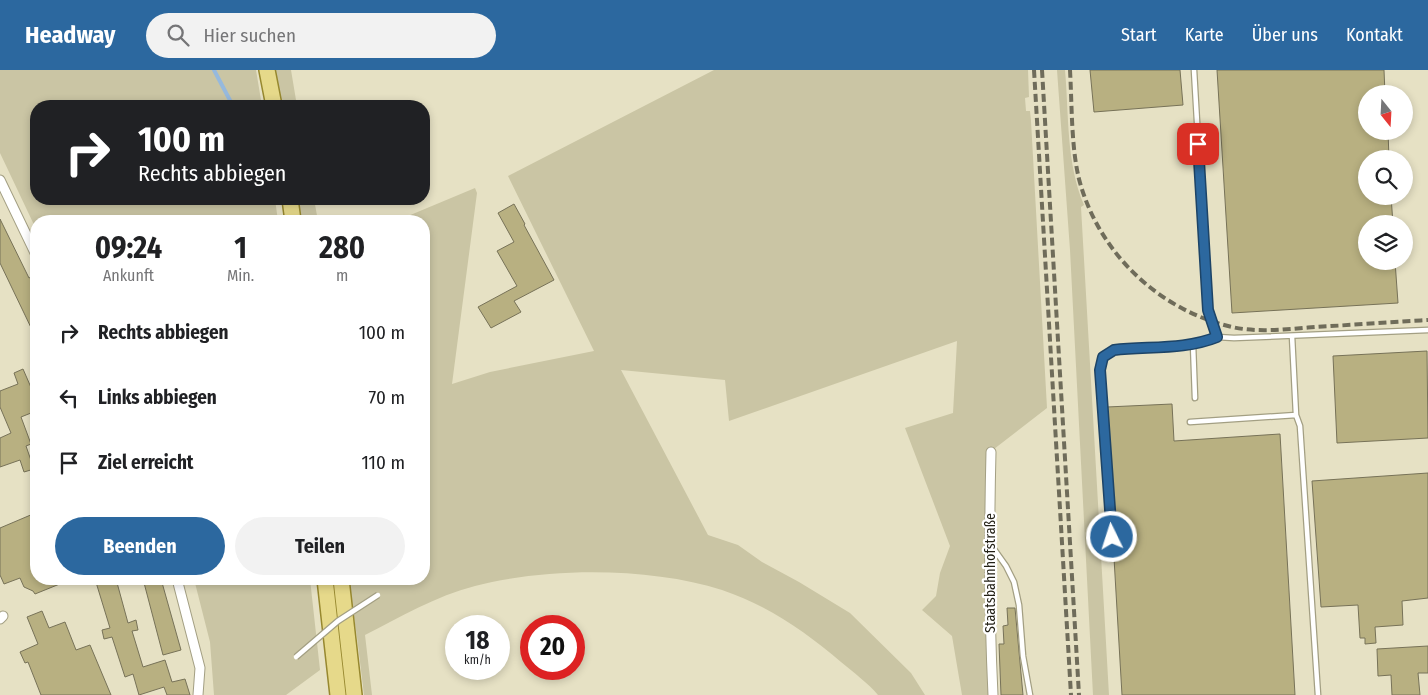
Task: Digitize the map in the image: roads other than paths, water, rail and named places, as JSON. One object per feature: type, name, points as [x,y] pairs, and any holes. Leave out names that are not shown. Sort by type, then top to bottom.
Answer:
[{"type":"main road","points":[[263,70],[267,100]]},
{"type":"main road","points":[[267,70],[273,100]]},
{"type":"main road","points":[[326,585],[338,693]]},
{"type":"main road","points":[[342,585],[354,695]]},
{"type":"street","points":[[0,180],[30,242]]},
{"type":"street","name":"Staatsbahnhofstraße","points":[[991,452],[989,542],[990,641],[993,695]]},
{"type":"street","points":[[179,585],[200,668],[198,695]]},
{"type":"lane","points":[[1194,70],[1208,310],[1217,337]]},
{"type":"lane","points":[[1112,537],[1100,370],[1103,357],[1114,350],[1193,344],[1206,342],[1217,337],[1234,338],[1428,330]]},
{"type":"lane","points":[[1292,336],[1296,415],[1300,426],[1318,695]]},
{"type":"lane","points":[[1193,344],[1195,398]]},
{"type":"lane","points":[[1190,422],[1296,415]]},
{"type":"lane","points":[[989,542],[1006,566],[1014,582],[1019,605],[1023,656],[1030,695]]},
{"type":"lane","points":[[296,657],[338,621],[378,595]]},
{"type":"waterway","points":[[214,70],[230,100]]},
{"type":"railway","points":[[1034,70],[1071,695]]},
{"type":"railway","points":[[1042,70],[1079,695]]},
{"type":"railway","points":[[1070,70],[1074,153],[1079,179],[1088,206],[1101,231],[1116,253],[1135,274],[1156,292],[1180,307],[1205,319],[1242,329],[1273,330],[1428,320]]}]
